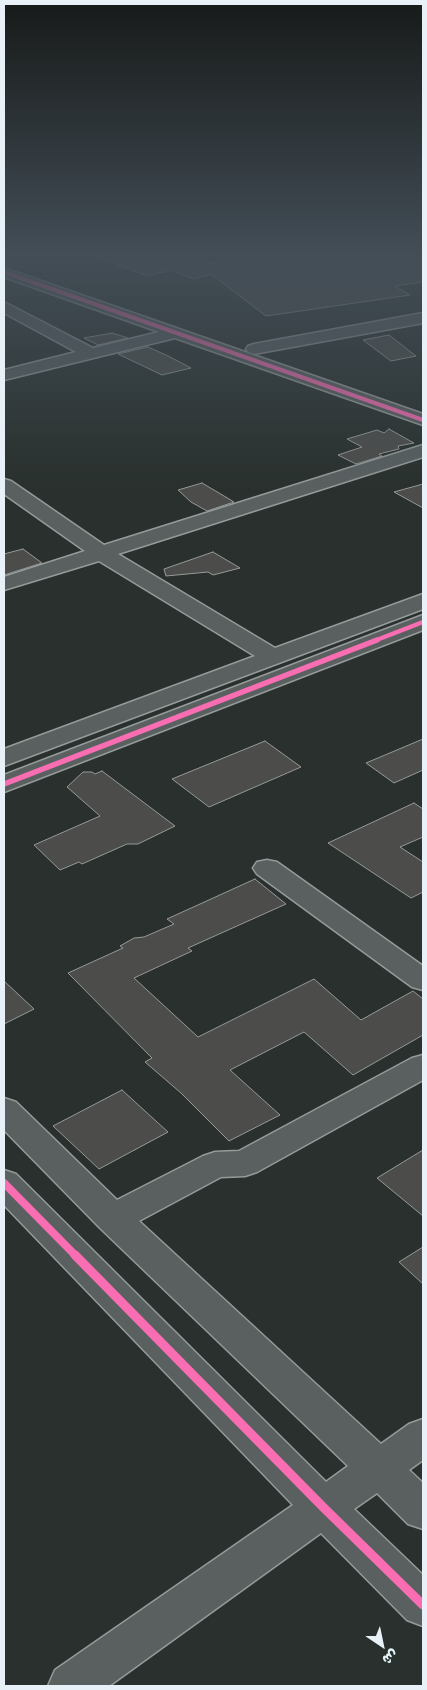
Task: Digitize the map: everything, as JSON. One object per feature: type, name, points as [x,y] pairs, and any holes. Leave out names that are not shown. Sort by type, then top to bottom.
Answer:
[{"type":"street","points":[[54,334],[90,353]]},
{"type":"street","points":[[4,375],[168,334]]},
{"type":"street","points":[[181,334],[423,420]]},
{"type":"street","points":[[211,334],[423,408]]},
{"type":"street","points":[[260,351],[345,334]]},
{"type":"street","points":[[260,351],[367,334]]},
{"type":"street","points":[[4,584],[423,451]]},
{"type":"street","points":[[4,486],[101,554],[272,656]]},
{"type":"street","points":[[4,758],[423,601]]},
{"type":"street","points":[[4,784],[423,622]]},
{"type":"street","points":[[268,868],[423,980]]},
{"type":"street","points":[[112,1218],[214,1165],[246,1163],[423,1066]]},
{"type":"street","points":[[4,1110],[112,1218],[423,1510]]},
{"type":"street","points":[[4,1183],[323,1508],[423,1605]]},
{"type":"street","points":[[71,1686],[423,1436]]},
{"type":"building","points":[[115,334],[128,338],[98,345],[84,338]]},
{"type":"building","points":[[389,335],[416,356],[391,361],[363,340]]},
{"type":"building","points":[[148,347],[191,368],[162,375],[118,354]]},
{"type":"building","points":[[389,429],[414,443],[398,446],[399,449],[379,454],[382,456],[356,464],[338,455],[362,447],[347,439],[377,430],[384,433]]},
{"type":"building","points":[[202,483],[234,502],[207,511],[191,502],[178,490]]},
{"type":"building","points":[[423,484],[423,508],[394,492]]},
{"type":"building","points":[[23,549],[42,563],[4,575],[4,554]]},
{"type":"building","points":[[213,552],[240,568],[213,575],[208,572],[166,576],[164,569]]},
{"type":"building","points":[[423,739],[423,770],[394,783],[366,763]]},
{"type":"building","points":[[265,741],[301,767],[209,807],[172,779]]},
{"type":"building","points":[[102,771],[175,826],[138,844],[127,844],[82,864],[79,862],[60,870],[34,845],[100,816],[67,787],[83,772],[95,774]]},
{"type":"building","points":[[414,803],[423,809],[423,837],[400,847],[423,862],[423,892],[411,898],[328,843]]},
{"type":"building","points":[[255,879],[286,904],[188,948],[192,951],[134,978],[198,1037],[314,979],[361,1020],[413,991],[423,999],[423,1035],[353,1075],[304,1032],[230,1070],[280,1115],[229,1141],[181,1093],[145,1062],[152,1058],[68,973],[123,948],[120,946],[134,938],[144,937],[174,924],[167,919]]},
{"type":"building","points":[[4,981],[34,1009],[4,1024]]},
{"type":"building","points":[[122,1090],[168,1132],[99,1169],[53,1126]]},
{"type":"building","points":[[423,1150],[423,1216],[377,1178]]},
{"type":"building","points":[[423,1247],[423,1284],[399,1262]]},
{"type":"cycle path","points":[[179,334],[423,420]]},
{"type":"cycle path","points":[[4,784],[423,622]]},
{"type":"cycle path","points":[[4,1183],[323,1507],[423,1605]]}]
